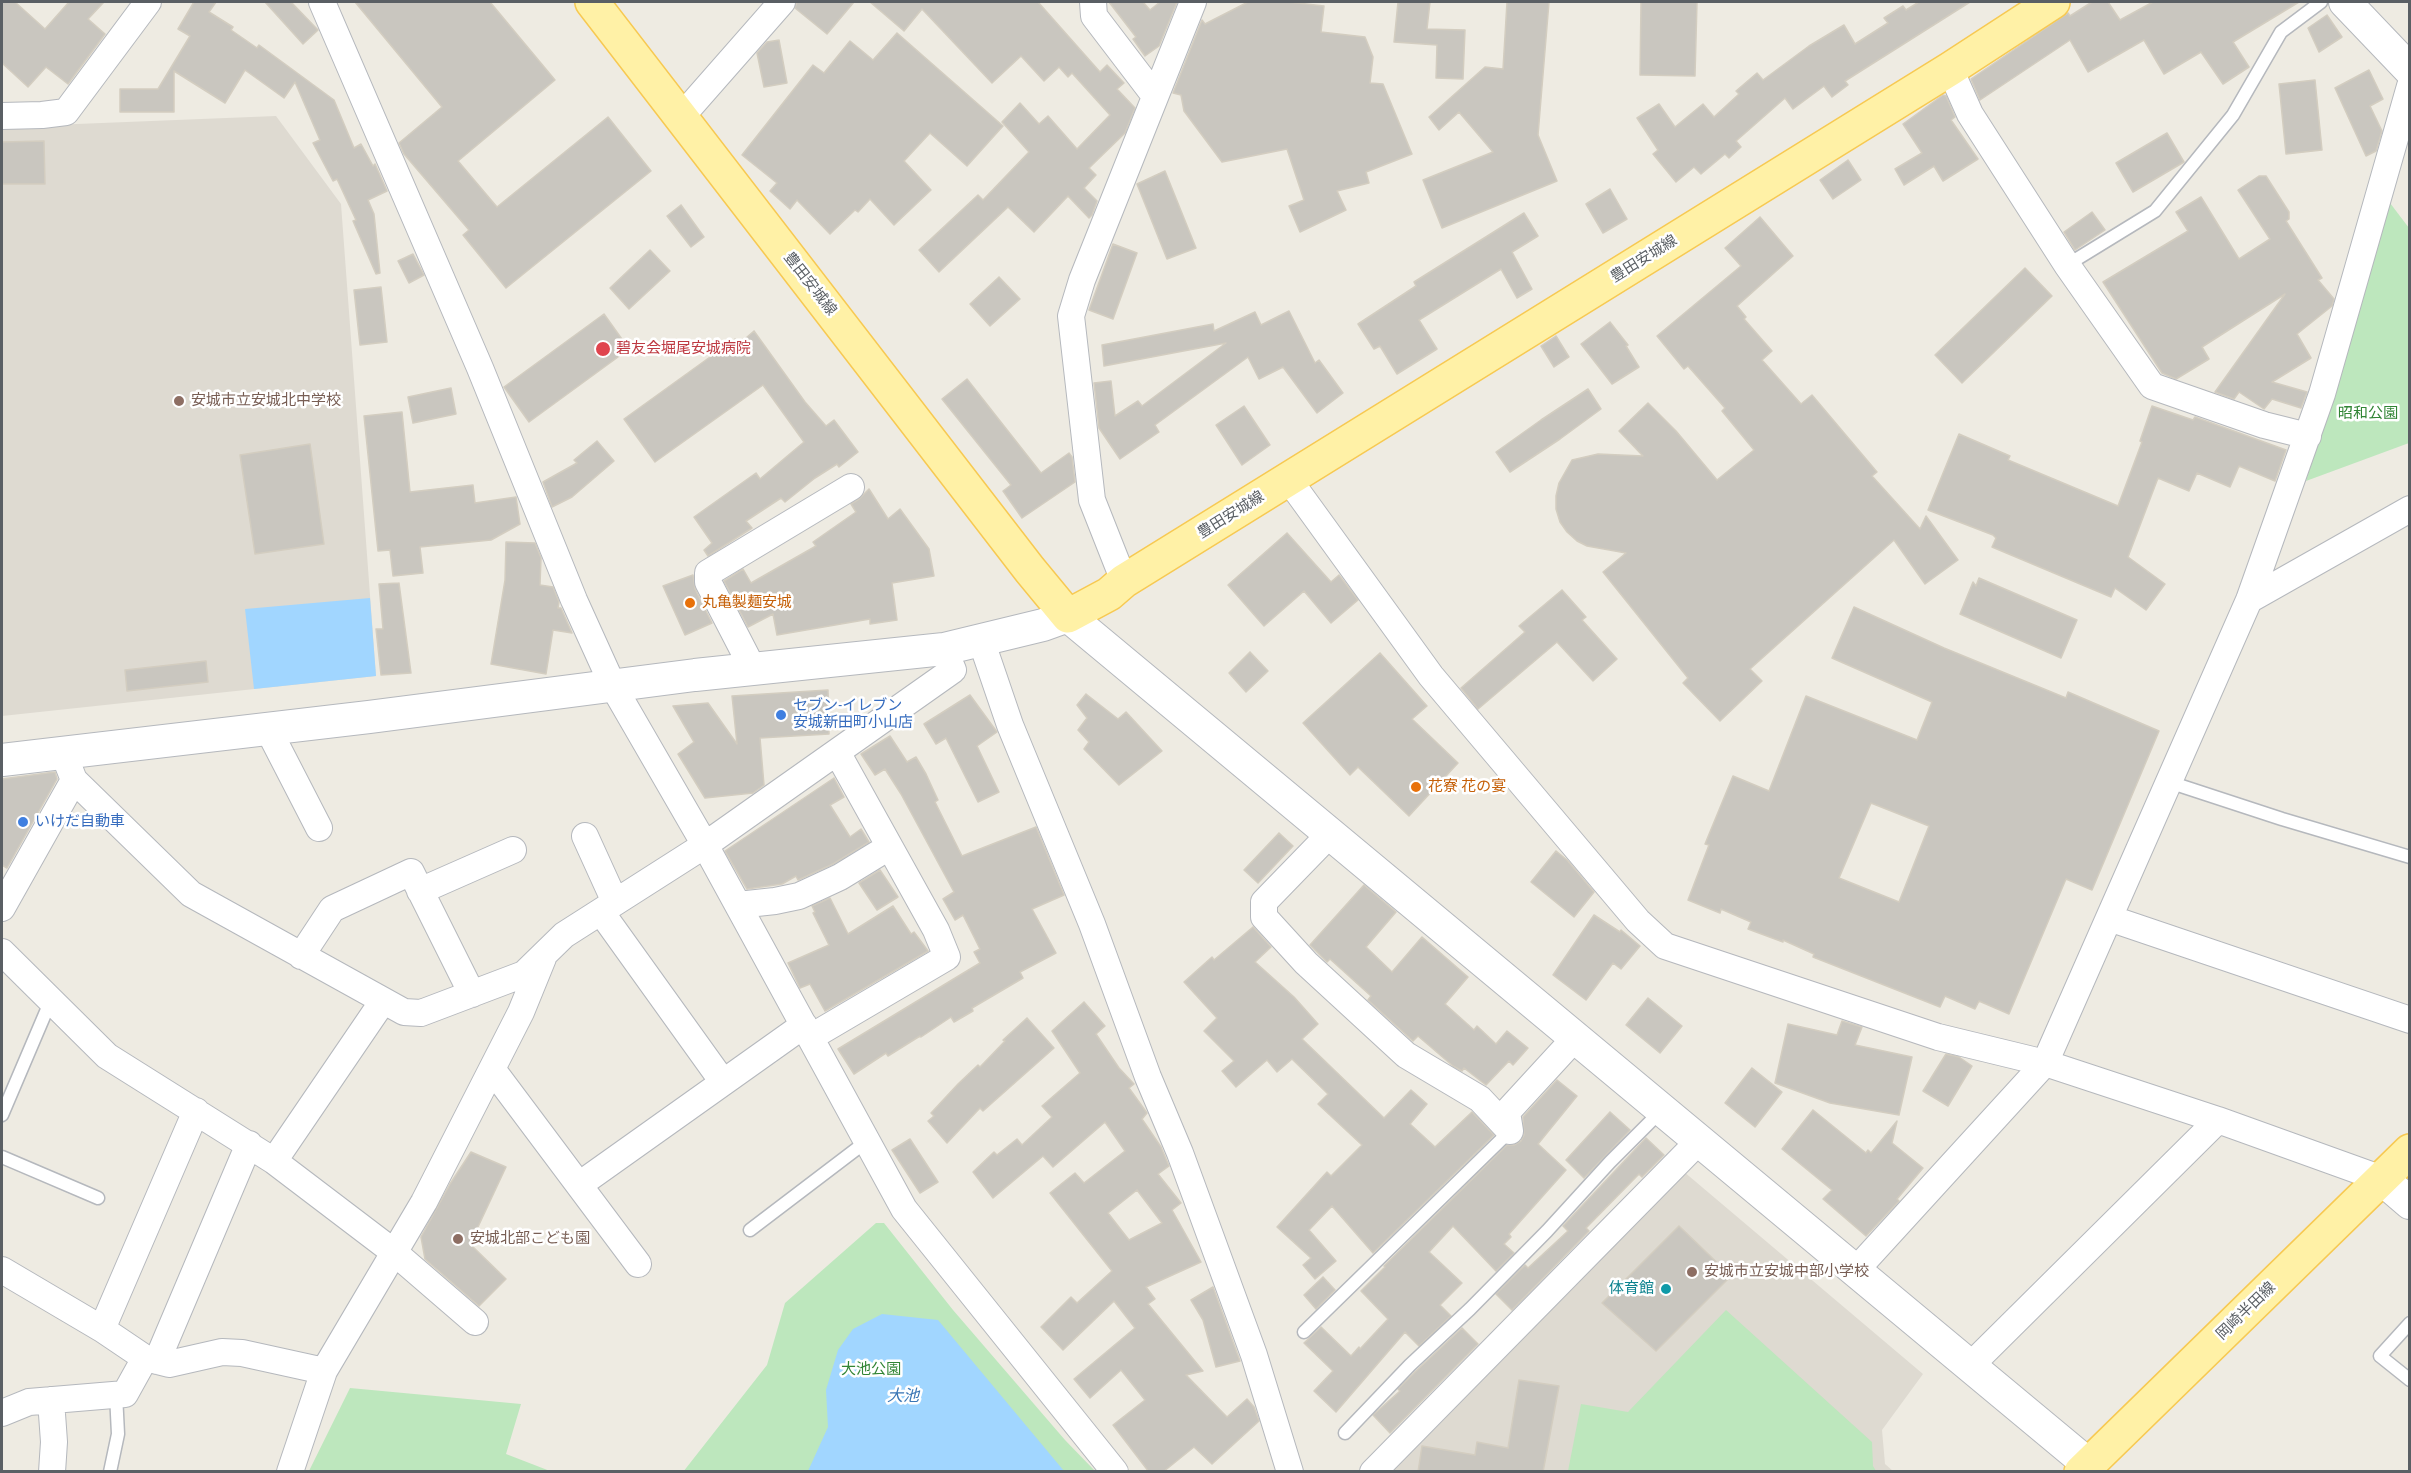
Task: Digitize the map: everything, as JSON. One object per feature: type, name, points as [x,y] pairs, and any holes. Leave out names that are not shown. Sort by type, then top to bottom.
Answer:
[{"type":"main road","name":"豊田安城線","points":[[592,2],[1022,560],[1068,616],[1109,594],[1124,581],[1950,69],[2053,2]]},
{"type":"main road","name":"岡崎半田線","points":[[2088,1469],[2409,1151]]},
{"type":"street","points":[[322,2],[480,368],[574,600],[613,686],[662,775],[705,845],[904,1209],[1115,1472]]},
{"type":"street","points":[[681,117],[782,2]]},
{"type":"street","points":[[1093,2],[1094,16],[1155,96]]},
{"type":"street","points":[[1124,581],[1092,500],[1071,316],[1082,280],[1193,2]]},
{"type":"street","points":[[2345,2],[2409,70]]},
{"type":"street","points":[[2,116],[42,116],[66,112],[138,5]]},
{"type":"street","points":[[1950,69],[1970,114],[2067,265],[2152,386],[2264,425],[2308,436]]},
{"type":"street","points":[[1855,1271],[2044,1063],[2249,600],[2322,394],[2409,86]]},
{"type":"street","points":[[1288,480],[1431,676],[1638,921],[1665,946],[1938,1037],[2044,1063],[2218,1120],[2382,1179],[2409,1203]]},
{"type":"street","points":[[753,669],[708,582],[708,573],[851,488]]},
{"type":"street","points":[[2249,600],[2406,517]]},
{"type":"street","points":[[2,760],[69,766],[268,729],[753,669],[944,649],[1043,625],[1068,616],[1970,1366],[2088,1469]]},
{"type":"street","points":[[981,640],[1010,725],[1092,924],[1148,1077],[1180,1153],[1254,1355],[1290,1472]]},
{"type":"street","points":[[69,766],[191,894],[404,1012],[421,1014],[524,974],[543,958],[564,935],[705,845],[953,670],[944,649]]},
{"type":"street","points":[[268,729],[318,828]]},
{"type":"street","points":[[579,1185],[723,1082],[807,1031],[947,957],[936,930],[837,752]]},
{"type":"street","points":[[2,908],[69,766]]},
{"type":"street","points":[[1330,834],[1264,903],[1264,917],[1306,963],[1406,1055],[1480,1099],[1510,1131]]},
{"type":"street","points":[[585,836],[608,907],[723,1082]]},
{"type":"street","points":[[738,905],[799,896],[840,877],[890,847]]},
{"type":"street","points":[[420,891],[513,850]]},
{"type":"street","points":[[301,956],[332,909],[411,872],[472,994]]},
{"type":"street","points":[[2109,918],[2409,1020]]},
{"type":"street","points":[[2,952],[107,1056],[274,1161],[395,1253],[475,1322]]},
{"type":"street","points":[[290,1472],[324,1371],[424,1202],[522,1012],[543,958]]},
{"type":"street","points":[[274,1161],[383,1001]]},
{"type":"street","points":[[1510,1131],[1507,1112],[1575,1038]]},
{"type":"street","points":[[492,1070],[638,1264]]},
{"type":"street","points":[[102,1329],[196,1112]]},
{"type":"street","points":[[1970,1366],[2218,1120]]},
{"type":"street","points":[[1372,1472],[1699,1141]]},
{"type":"street","points":[[2,1413],[29,1402],[125,1394],[151,1360],[249,1144]]},
{"type":"street","points":[[2,1270],[151,1360],[169,1364],[222,1352],[242,1353],[324,1371]]},
{"type":"street","points":[[51,1400],[54,1442],[51,1472]]},
{"type":"lane","points":[[2067,265],[2155,211],[2233,115],[2281,32],[2321,2]]},
{"type":"lane","points":[[2169,782],[2409,857]]},
{"type":"lane","points":[[2,1115],[51,999]]},
{"type":"lane","points":[[1345,1433],[1410,1365],[1470,1309],[1547,1231],[1610,1162],[1662,1110]]},
{"type":"lane","points":[[1304,1332],[1510,1131]]},
{"type":"lane","points":[[750,1230],[867,1141]]},
{"type":"lane","points":[[2,1156],[98,1198]]},
{"type":"lane","points":[[2409,1323],[2380,1356],[2409,1380]]},
{"type":"lane","points":[[110,1472],[118,1434],[116,1394]]},
{"type":"shaded area","name":"安城市立安城北中学校","points":[[276,116],[341,204],[376,676],[2,716],[2,127]]},
{"type":"shaded area","name":"安城市立安城中部小学校","points":[[1683,1171],[1923,1374],[1882,1430],[1885,1464],[1893,1471],[1381,1472]]},
{"type":"green space","name":"昭和公園","points":[[2387,199],[2409,228],[2409,443],[2306,481]]},
{"type":"green space","name":"大池公園","points":[[876,1223],[884,1223],[953,1310],[1065,1440],[1095,1471],[683,1472],[767,1365],[785,1303]]},
{"type":"green space","points":[[1726,1310],[1872,1442],[1873,1466],[1876,1471],[1568,1471],[1581,1404],[1628,1412]]},
{"type":"green space","points":[[350,1388],[521,1404],[506,1454],[550,1471],[309,1471]]},
{"type":"water","points":[[370,598],[376,676],[254,689],[245,609]]},
{"type":"water","name":"大池","points":[[882,1314],[938,1320],[1064,1471],[808,1471],[828,1427],[826,1390],[838,1350],[853,1329]]},
{"type":"building","points":[[2,2],[15,2],[45,29],[69,2],[104,2],[88,19],[105,34],[68,84],[46,67],[28,87],[2,63]]},
{"type":"building","points":[[194,2],[216,2],[209,12],[233,27],[231,30],[257,48],[259,45],[334,100],[354,148],[361,144],[373,166],[375,164],[387,191],[368,200],[374,214],[380,273],[376,274],[353,221],[356,220],[337,179],[333,181],[313,143],[320,140],[295,82],[284,98],[245,70],[225,103],[174,71],[174,112],[120,112],[120,89],[158,89],[190,36],[178,29]]},
{"type":"building","points":[[265,2],[291,2],[318,30],[303,44]]},
{"type":"building","points":[[355,2],[490,2],[555,80],[458,161],[497,207],[608,117],[651,171],[506,288],[463,235],[469,230],[404,154],[399,143],[442,107]]},
{"type":"building","points":[[797,2],[854,2],[827,34],[795,8]]},
{"type":"building","points":[[870,2],[1038,2],[1100,72],[1107,65],[1124,83],[1117,89],[1135,108],[1125,133],[1089,168],[1096,175],[1084,188],[1097,201],[1092,215],[1089,218],[1068,196],[1034,232],[1008,207],[939,272],[919,250],[978,195],[983,200],[1029,152],[1002,122],[1020,103],[1039,124],[1048,116],[1077,149],[1110,115],[1072,73],[1068,77],[1059,67],[1044,81],[1021,56],[992,83],[922,9],[904,31]]},
{"type":"building","points":[[1109,2],[1143,2],[1150,10],[1160,2],[1177,2],[1159,46],[1145,56],[1133,39],[1136,37]]},
{"type":"building","points":[[1248,2],[1289,2],[1324,6],[1321,32],[1365,37],[1373,57],[1370,83],[1383,84],[1412,154],[1366,172],[1369,183],[1337,191],[1346,210],[1300,232],[1289,206],[1304,200],[1287,149],[1222,162],[1184,111],[1181,95],[1173,93],[1202,20],[1205,24]]},
{"type":"building","points":[[1398,2],[1430,2],[1427,29],[1465,30],[1463,79],[1436,78],[1437,45],[1394,42]]},
{"type":"building","points":[[1507,2],[1549,2],[1538,135],[1557,181],[1442,228],[1423,180],[1493,152],[1459,112],[1439,130],[1429,117],[1485,67],[1503,69]]},
{"type":"building","points":[[1641,2],[1697,2],[1695,76],[1640,75]]},
{"type":"building","points":[[1919,2],[1970,2],[1845,81],[1848,85],[1832,97],[1824,86],[1793,109],[1785,98],[1736,141],[1741,147],[1729,158],[1725,154],[1701,174],[1694,167],[1676,182],[1653,154],[1658,150],[1637,118],[1659,104],[1675,127],[1703,104],[1714,117],[1739,94],[1736,91],[1757,73],[1763,80],[1809,46],[1844,25],[1855,44],[1888,23],[1884,18],[1903,6],[1906,10]]},
{"type":"building","points":[[2092,2],[2108,2],[2120,20],[2153,2],[2299,2],[2233,42],[2249,67],[2223,84],[2201,52],[2164,74],[2144,40],[2088,72],[2070,40],[1980,100],[1971,79],[2068,13],[2070,16]]},
{"type":"building","points":[[2327,15],[2342,37],[2319,52],[2308,28]]},
{"type":"building","points":[[897,33],[1003,126],[967,166],[930,133],[904,161],[931,190],[894,225],[870,199],[858,212],[855,210],[830,234],[797,200],[790,209],[770,191],[777,183],[742,155],[813,65],[824,73],[850,41],[873,60]]},
{"type":"building","points":[[779,40],[787,83],[764,87],[757,53],[767,42]]},
{"type":"building","points":[[2369,70],[2383,99],[2370,106],[2382,131],[2376,151],[2366,156],[2335,88]]},
{"type":"building","points":[[2315,80],[2322,150],[2286,154],[2279,84]]},
{"type":"building","points":[[1943,95],[1946,96],[1955,117],[1951,120],[1978,159],[1943,181],[1934,166],[1904,185],[1895,169],[1922,153],[1903,124]]},
{"type":"building","points":[[2167,133],[2184,162],[2133,192],[2116,163]]},
{"type":"building","points":[[44,141],[45,184],[2,184],[2,142]]},
{"type":"building","points":[[1848,160],[1861,180],[1833,199],[1820,180]]},
{"type":"building","points":[[1165,171],[1196,248],[1167,259],[1137,184]]},
{"type":"building","points":[[2259,176],[2266,176],[2289,212],[2289,219],[2286,221],[2322,278],[2318,280],[2334,299],[2332,306],[2297,334],[2311,358],[2272,382],[2307,392],[2301,408],[2272,399],[2264,409],[2239,392],[2234,399],[2215,392],[2285,294],[2202,347],[2209,359],[2176,379],[2162,373],[2103,282],[2188,231],[2176,212],[2201,197],[2239,259],[2270,239],[2238,190]]},
{"type":"building","points":[[1610,189],[1627,219],[1603,233],[1586,204]]},
{"type":"building","points":[[681,205],[704,237],[691,247],[667,216]]},
{"type":"building","points":[[2092,212],[2105,230],[2075,250],[2064,232]]},
{"type":"building","points":[[1524,213],[1538,236],[1512,252],[1532,289],[1517,298],[1501,269],[1419,320],[1437,349],[1397,374],[1380,346],[1374,349],[1358,324],[1416,286],[1414,282]]},
{"type":"building","points":[[1760,217],[1793,256],[1737,306],[1746,317],[1744,319],[1772,351],[1762,360],[1801,404],[1812,395],[1877,472],[1872,476],[1920,529],[1926,516],[1958,560],[1925,584],[1894,540],[1750,669],[1762,681],[1720,721],[1683,683],[1688,678],[1603,572],[1626,553],[1587,546],[1577,541],[1560,522],[1556,509],[1556,496],[1559,483],[1572,460],[1598,454],[1643,456],[1619,431],[1648,403],[1676,431],[1717,480],[1754,450],[1722,411],[1725,408],[1688,366],[1684,369],[1657,336],[1741,266],[1725,248]]},
{"type":"building","points":[[1113,244],[1137,253],[1113,319],[1089,310]]},
{"type":"building","points":[[650,250],[670,271],[629,309],[610,288]]},
{"type":"building","points":[[413,254],[424,275],[409,283],[398,261]]},
{"type":"building","points":[[2025,268],[2052,296],[1962,383],[1935,355]]},
{"type":"building","points":[[999,277],[1020,299],[990,326],[970,304]]},
{"type":"building","points":[[381,287],[387,342],[360,345],[354,290]]},
{"type":"building","points":[[1289,311],[1315,363],[1319,360],[1343,393],[1317,413],[1283,367],[1259,379],[1248,357],[1155,425],[1159,432],[1120,459],[1099,428],[1094,383],[1111,381],[1115,416],[1138,401],[1142,406],[1226,343],[1104,366],[1102,345],[1213,324],[1214,331],[1255,312],[1261,325]]},
{"type":"building","points":[[604,314],[629,349],[529,422],[504,387]]},
{"type":"building","points":[[1610,322],[1628,345],[1626,346],[1639,367],[1612,384],[1581,344]]},
{"type":"building","points":[[754,331],[805,402],[826,426],[834,420],[858,452],[839,467],[837,464],[815,478],[785,502],[781,498],[746,521],[752,528],[708,556],[704,550],[712,543],[694,517],[756,473],[760,479],[804,442],[763,385],[655,462],[624,419],[735,339],[739,344]]},
{"type":"building","points":[[1556,336],[1569,357],[1554,367],[1541,346]]},
{"type":"building","points":[[967,379],[1041,473],[1069,453],[1072,457],[1075,482],[1022,518],[1003,491],[1011,485],[942,399]]},
{"type":"building","points":[[451,388],[456,414],[413,423],[408,397]]},
{"type":"building","points":[[1588,389],[1601,409],[1510,472],[1496,452]]},
{"type":"building","points":[[1244,406],[1270,445],[1242,465],[1216,425]]},
{"type":"building","points":[[2152,406],[2193,420],[2195,417],[2286,450],[2275,481],[2239,466],[2230,487],[2197,473],[2189,491],[2158,478],[2128,557],[2165,584],[2146,610],[2115,588],[2111,597],[1992,547],[1996,538],[1993,535],[1928,510],[1959,434],[2010,456],[2008,460],[2118,506],[2142,442],[2140,441]]},
{"type":"building","points":[[402,412],[410,492],[473,485],[475,503],[516,497],[520,524],[491,540],[420,547],[423,573],[393,576],[390,550],[378,551],[364,416]]},
{"type":"building","points":[[597,441],[614,461],[572,497],[552,507],[543,482],[577,463],[574,460]]},
{"type":"building","points":[[310,444],[324,544],[255,554],[240,455]]},
{"type":"building","points":[[869,489],[888,519],[900,509],[929,549],[934,576],[892,583],[897,620],[870,624],[870,619],[777,635],[773,614],[748,627],[724,581],[743,569],[751,583],[816,546],[813,542],[856,512],[851,504]]},
{"type":"building","points":[[1287,533],[1331,582],[1339,575],[1358,600],[1331,623],[1304,591],[1264,626],[1228,585]]},
{"type":"building","points":[[506,542],[535,543],[541,558],[540,585],[553,587],[559,602],[558,608],[561,608],[572,633],[553,630],[546,674],[491,664],[505,580]]},
{"type":"building","name":"丸亀製麺安城","points":[[693,575],[695,589],[712,623],[685,635],[663,586]]},
{"type":"building","points":[[1979,578],[2077,620],[2061,658],[1960,614],[1973,582],[1976,586]]},
{"type":"building","points":[[399,583],[411,673],[381,675],[376,629],[383,629],[379,584]]},
{"type":"building","points":[[1562,590],[1586,617],[1582,620],[1617,659],[1593,681],[1557,642],[1478,709],[1461,688],[1525,632],[1519,626]]},
{"type":"building","points":[[1854,607],[1944,648],[2066,698],[2068,692],[2159,731],[2092,890],[2066,879],[2009,1014],[1979,1001],[1975,1009],[1945,996],[1940,1007],[1813,957],[1814,954],[1783,940],[1783,942],[1748,929],[1751,922],[1721,909],[1720,913],[1688,900],[1709,845],[1705,844],[1733,776],[1769,791],[1806,696],[1917,740],[1932,702],[1832,658]],"holes":[[[1871,803],[1929,826],[1899,902],[1839,878]]]},
{"type":"building","points":[[1250,652],[1268,671],[1246,692],[1229,673]]},
{"type":"building","points":[[1380,653],[1427,706],[1412,719],[1458,763],[1409,816],[1358,767],[1350,775],[1303,723]]},
{"type":"building","points":[[206,661],[208,682],[127,691],[125,670]]},
{"type":"building","points":[[828,690],[829,734],[760,738],[764,785],[753,793],[705,798],[678,754],[694,742],[673,706],[708,703],[737,744],[732,696]]},
{"type":"building","points":[[1086,694],[1118,719],[1126,712],[1162,751],[1119,785],[1084,749],[1089,742],[1078,730],[1087,718],[1077,705]]},
{"type":"building","points":[[970,695],[997,732],[977,746],[999,792],[978,802],[946,738],[936,744],[924,724]]},
{"type":"building","points":[[890,736],[907,762],[916,757],[926,774],[938,800],[935,802],[962,856],[1036,827],[1064,895],[1032,909],[1056,953],[1020,972],[1023,978],[972,1008],[973,1011],[954,1022],[951,1017],[921,1037],[888,1056],[886,1053],[854,1074],[838,1049],[980,963],[974,952],[980,949],[963,915],[955,920],[943,899],[954,892],[901,794],[885,769],[875,775],[861,754]]},
{"type":"building","name":"いけだ自動車","points":[[55,772],[57,779],[7,868],[2,865],[2,779]]},
{"type":"building","points":[[834,778],[844,797],[830,805],[850,837],[861,829],[869,842],[833,864],[798,880],[796,876],[782,884],[747,889],[725,851]]},
{"type":"building","points":[[1279,833],[1293,846],[1258,883],[1244,870]]},
{"type":"building","points":[[1556,851],[1567,860],[1594,892],[1574,917],[1531,882]]},
{"type":"building","points":[[880,870],[898,897],[877,910],[859,883]]},
{"type":"building","points":[[1364,885],[1396,912],[1366,947],[1392,972],[1422,937],[1468,977],[1445,1004],[1474,1030],[1477,1026],[1496,1044],[1507,1031],[1528,1048],[1513,1065],[1509,1061],[1486,1085],[1464,1068],[1462,1071],[1453,1066],[1418,1036],[1413,1041],[1368,1000],[1371,996],[1330,959],[1327,962],[1310,945]]},
{"type":"building","points":[[830,898],[848,934],[893,906],[911,934],[914,932],[928,951],[825,1011],[810,984],[800,988],[788,963],[829,945],[813,913],[815,912],[812,906]]},
{"type":"building","points":[[1594,915],[1620,932],[1621,930],[1640,946],[1621,969],[1613,963],[1586,1000],[1553,975]]},
{"type":"building","points":[[1253,927],[1271,947],[1255,962],[1294,997],[1318,1024],[1302,1039],[1384,1118],[1411,1090],[1427,1104],[1410,1124],[1435,1147],[1472,1112],[1494,1135],[1373,1253],[1332,1206],[1309,1230],[1336,1261],[1315,1279],[1303,1265],[1311,1258],[1277,1227],[1327,1172],[1331,1176],[1362,1145],[1318,1104],[1328,1094],[1292,1059],[1277,1072],[1267,1060],[1236,1087],[1222,1071],[1234,1061],[1204,1031],[1217,1018],[1184,982],[1212,957],[1214,960]]},
{"type":"building","points":[[1648,998],[1682,1026],[1660,1053],[1626,1025]]},
{"type":"building","points":[[1084,1002],[1105,1026],[1096,1034],[1119,1068],[1134,1084],[1129,1088],[1147,1113],[1142,1119],[1161,1147],[1169,1166],[1158,1174],[1181,1203],[1172,1210],[1201,1262],[1146,1287],[1155,1299],[1148,1304],[1203,1371],[1186,1375],[1227,1417],[1247,1399],[1254,1407],[1259,1421],[1212,1464],[1194,1447],[1163,1472],[1149,1472],[1113,1425],[1145,1400],[1121,1370],[1090,1398],[1074,1379],[1135,1328],[1114,1301],[1063,1350],[1041,1327],[1071,1297],[1077,1303],[1112,1271],[1050,1193],[1075,1173],[1084,1183],[1125,1151],[1105,1122],[1053,1167],[1043,1156],[993,1198],[973,1172],[994,1152],[997,1155],[1017,1139],[1022,1145],[1052,1117],[1042,1106],[1080,1073],[1052,1031]],"holes":[[[1137,1190],[1162,1223],[1129,1240],[1108,1213]]]},
{"type":"building","points":[[1027,1018],[1054,1048],[983,1111],[980,1108],[947,1143],[928,1121],[934,1116],[931,1113]]},
{"type":"building","points":[[1842,1021],[1862,1027],[1855,1045],[1912,1057],[1899,1115],[1830,1103],[1775,1083],[1788,1024],[1837,1035]]},
{"type":"building","points":[[1946,1054],[1959,1057],[1972,1066],[1948,1106],[1923,1091]]},
{"type":"building","points":[[1752,1068],[1782,1092],[1755,1127],[1725,1103]]},
{"type":"building","points":[[1557,1080],[1577,1096],[1538,1144],[1566,1170],[1509,1234],[1511,1237],[1504,1244],[1514,1253],[1496,1271],[1453,1226],[1429,1252],[1462,1283],[1440,1305],[1451,1316],[1419,1346],[1405,1332],[1336,1412],[1314,1391],[1333,1371],[1304,1343],[1321,1327],[1351,1356],[1359,1347],[1360,1349],[1388,1319],[1361,1291],[1507,1145],[1514,1145],[1521,1141],[1524,1135],[1523,1117]]},
{"type":"building","points":[[1813,1110],[1866,1153],[1868,1150],[1871,1153],[1897,1121],[1892,1143],[1923,1168],[1897,1199],[1899,1201],[1866,1236],[1823,1199],[1832,1190],[1782,1149]]},
{"type":"building","points":[[1610,1112],[1630,1130],[1584,1178],[1566,1160]]},
{"type":"building","points":[[1646,1138],[1664,1155],[1642,1177],[1639,1174],[1586,1228],[1589,1231],[1512,1310],[1496,1294],[1525,1265],[1528,1268],[1568,1231],[1563,1226]]},
{"type":"building","points":[[910,1139],[938,1182],[920,1193],[892,1150]]},
{"type":"building","name":"安城北部こども園","points":[[471,1152],[506,1167],[470,1244],[506,1279],[479,1306],[425,1259],[421,1237],[450,1184]]},
{"type":"building","name":"体育館","points":[[1679,1226],[1731,1276],[1656,1351],[1602,1303]]},
{"type":"building","points":[[1323,1277],[1335,1290],[1316,1309],[1304,1295]]},
{"type":"building","points":[[1213,1287],[1240,1361],[1216,1367],[1203,1320],[1191,1300]]},
{"type":"building","points":[[1462,1328],[1478,1344],[1390,1433],[1373,1415]]},
{"type":"building","points":[[1519,1380],[1559,1386],[1543,1472],[1418,1472],[1422,1446],[1475,1455],[1477,1442],[1508,1448]]},
{"type":"place","name":"碧友会堀尾安城病院","points":[[603,349]]},
{"type":"place","name":"安城市立安城北中学校","points":[[179,401]]},
{"type":"place","name":"丸亀製麺安城","points":[[690,603]]},
{"type":"place","name":"セブン-イレブン 安城新田町小山店","points":[[781,715]]},
{"type":"place","name":"花寮 花の宴","points":[[1416,787]]},
{"type":"place","name":"いけだ自動車","points":[[23,822]]},
{"type":"place","name":"安城北部こども園","points":[[458,1239]]},
{"type":"place","name":"安城市立安城中部小学校","points":[[1692,1272]]},
{"type":"place","name":"体育館","points":[[1666,1289]]}]
